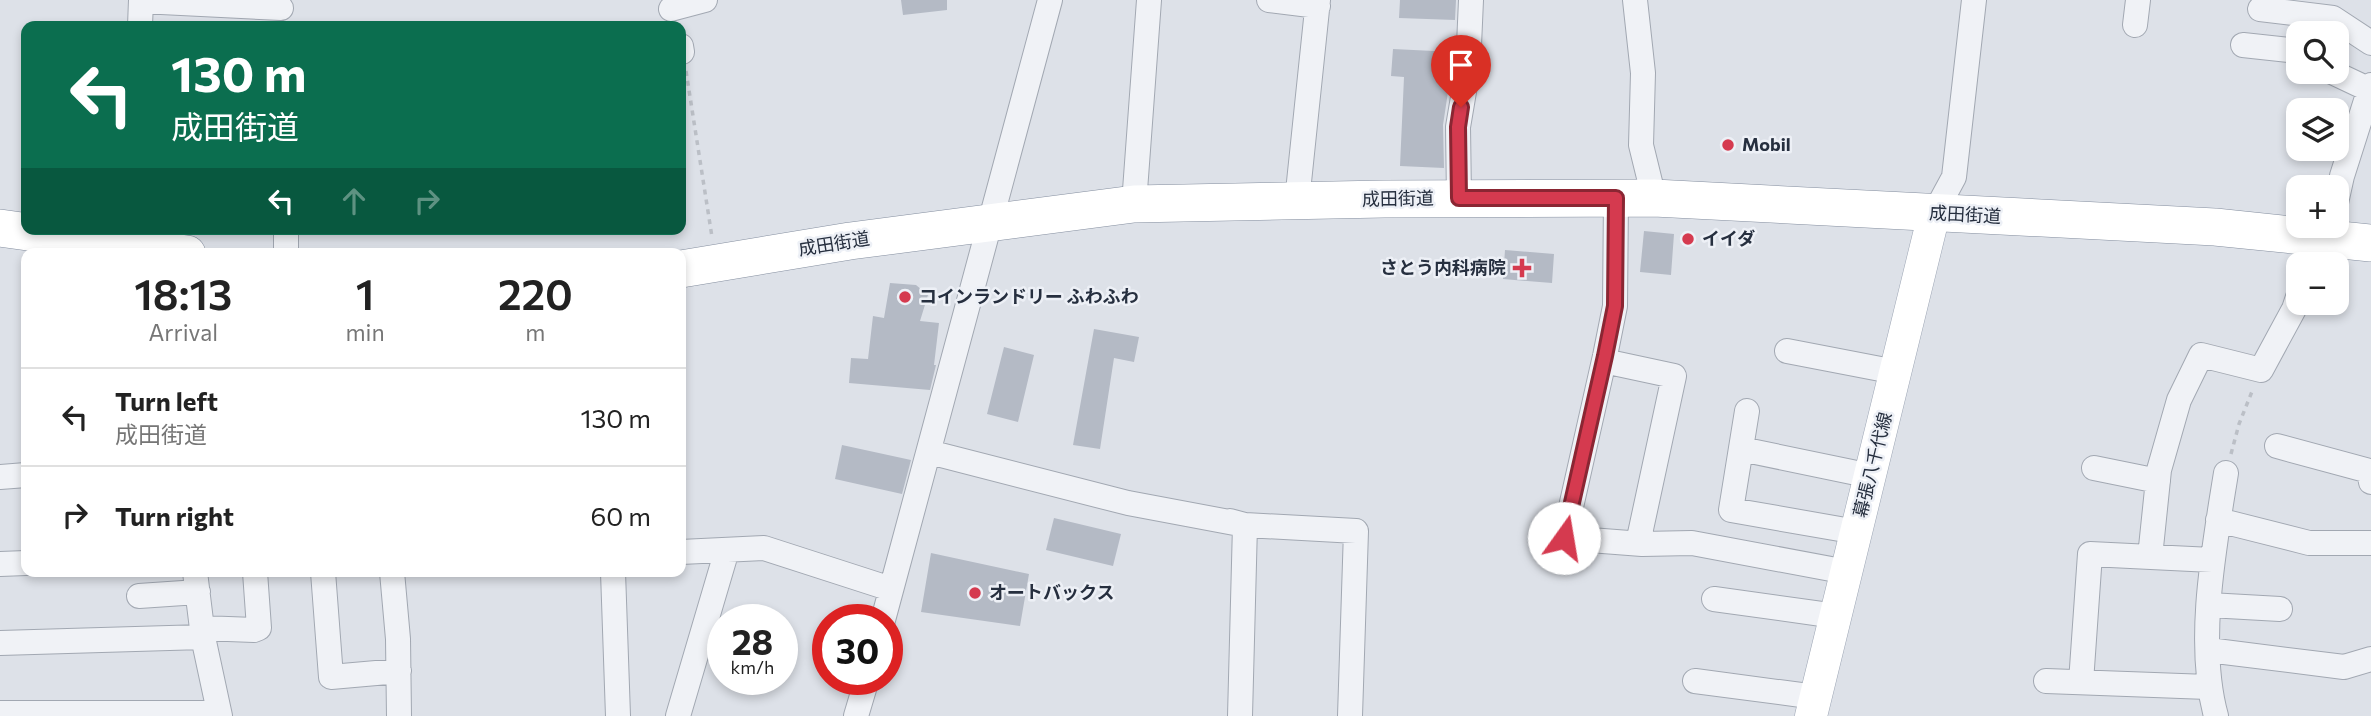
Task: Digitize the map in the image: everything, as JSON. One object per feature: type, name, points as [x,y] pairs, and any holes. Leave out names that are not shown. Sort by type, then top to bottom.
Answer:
[{"type":"highway","name":"成田街道","points":[[686,268],[850,241],[1134,204],[1459,198],[1654,198],[2215,227],[2321,241],[2371,243]]},
{"type":"highway","points":[[0,228],[21,229]]},
{"type":"highway","points":[[103,235],[132,237],[162,248]]},
{"type":"main road","name":"幕張八千代線","points":[[1813,706],[1934,214]]},
{"type":"street","points":[[140,21],[141,0],[281,12]]},
{"type":"street","points":[[671,12],[705,0]]},
{"type":"street","points":[[887,604],[1050,0]]},
{"type":"street","points":[[1134,204],[1149,0]]},
{"type":"street","points":[[1269,0],[1318,3],[1297,201]]},
{"type":"street","points":[[1459,198],[1458,127],[1468,68],[1471,0]]},
{"type":"street","points":[[1635,0],[1643,73],[1641,145],[1654,198]]},
{"type":"street","points":[[1934,214],[1954,177],[1974,0]]},
{"type":"street","points":[[2135,25],[2138,0]]},
{"type":"street","points":[[2260,9],[2333,18],[2371,43]]},
{"type":"street","points":[[2244,46],[2286,51]]},
{"type":"street","points":[[2342,175],[2370,88],[2349,79]]},
{"type":"street","points":[[1616,198],[1615,306],[1564,538],[1638,544],[1692,543],[1847,572]]},
{"type":"street","points":[[2150,557],[2159,470],[2179,400],[2201,355],[2260,370],[2291,315]]},
{"type":"street","points":[[1787,351],[1896,372]]},
{"type":"street","points":[[1604,361],[1674,376],[1638,544]]},
{"type":"street","points":[[1747,411],[1731,510],[1857,532]]},
{"type":"street","points":[[2277,446],[2369,471],[2371,482]]},
{"type":"street","points":[[1741,449],[1871,476]]},
{"type":"street","points":[[929,452],[1128,503],[1245,525],[1356,531],[1350,716]]},
{"type":"street","points":[[2094,468],[2158,481]]},
{"type":"street","points":[[2216,716],[2208,687],[2209,605],[2212,561],[2226,473]]},
{"type":"street","points":[[0,477],[21,475]]},
{"type":"street","points":[[2218,520],[2309,543],[2371,543]]},
{"type":"street","points":[[1240,716],[1245,525]]},
{"type":"street","points":[[686,552],[764,548],[891,589]]},
{"type":"street","points":[[678,716],[727,550]]},
{"type":"street","points":[[2081,682],[2090,554],[2212,561]]},
{"type":"street","points":[[0,564],[21,563]]},
{"type":"street","points":[[0,643],[254,630],[259,628],[255,577]]},
{"type":"street","points":[[323,577],[331,677],[399,671]]},
{"type":"street","points":[[392,577],[398,639],[399,716]]},
{"type":"street","points":[[613,577],[618,716]]},
{"type":"street","points":[[0,713],[219,714],[203,632],[197,582],[139,596]]},
{"type":"street","points":[[1714,599],[1836,616]]},
{"type":"street","points":[[2209,605],[2280,609]]},
{"type":"street","points":[[2208,650],[2344,667],[2371,659]]},
{"type":"street","points":[[1695,681],[1813,706]]},
{"type":"street","points":[[2046,681],[2208,687]]},
{"type":"street","points":[[856,716],[862,695]]},
{"type":"path","points":[[686,74],[716,263]]},
{"type":"path","points":[[2226,473],[2239,424],[2260,370]]},
{"type":"building","points":[[901,0],[947,0],[947,10],[903,15]]},
{"type":"building","points":[[1400,0],[1456,0],[1455,20],[1399,18]]},
{"type":"building","points":[[1393,49],[1454,52],[1443,125],[1444,168],[1400,166],[1404,77],[1391,76]]},
{"type":"building","points":[[1644,231],[1674,234],[1671,275],[1640,272]]},
{"type":"building","points":[[1505,250],[1554,254],[1552,283],[1503,279]]},
{"type":"building","points":[[890,283],[916,285],[928,295],[920,321],[939,323],[936,365],[930,390],[849,383],[851,358],[868,359],[873,316],[884,318]]},
{"type":"building","points":[[1094,329],[1139,337],[1134,362],[1114,358],[1100,449],[1073,445]]},
{"type":"building","points":[[1004,347],[1034,355],[1018,422],[987,414]]},
{"type":"building","points":[[842,445],[911,460],[902,494],[835,479]]},
{"type":"building","points":[[1054,518],[1121,534],[1113,566],[1046,550]]},
{"type":"building","name":"オートバックス","points":[[931,553],[1029,574],[1020,626],[921,612]]},
{"type":"place","name":"Mobil","points":[[1728,145]]},
{"type":"place","name":"イイダ","points":[[1688,239]]},
{"type":"place","name":"さとう内科病院","points":[[1522,268]]},
{"type":"place","name":"コインランドリー ふわふわ","points":[[905,297]]},
{"type":"place","name":"オートバックス","points":[[975,593]]},
{"type":"route","points":[[1461,107],[1458,127],[1459,198],[1616,198],[1615,306],[1564,538]]}]
